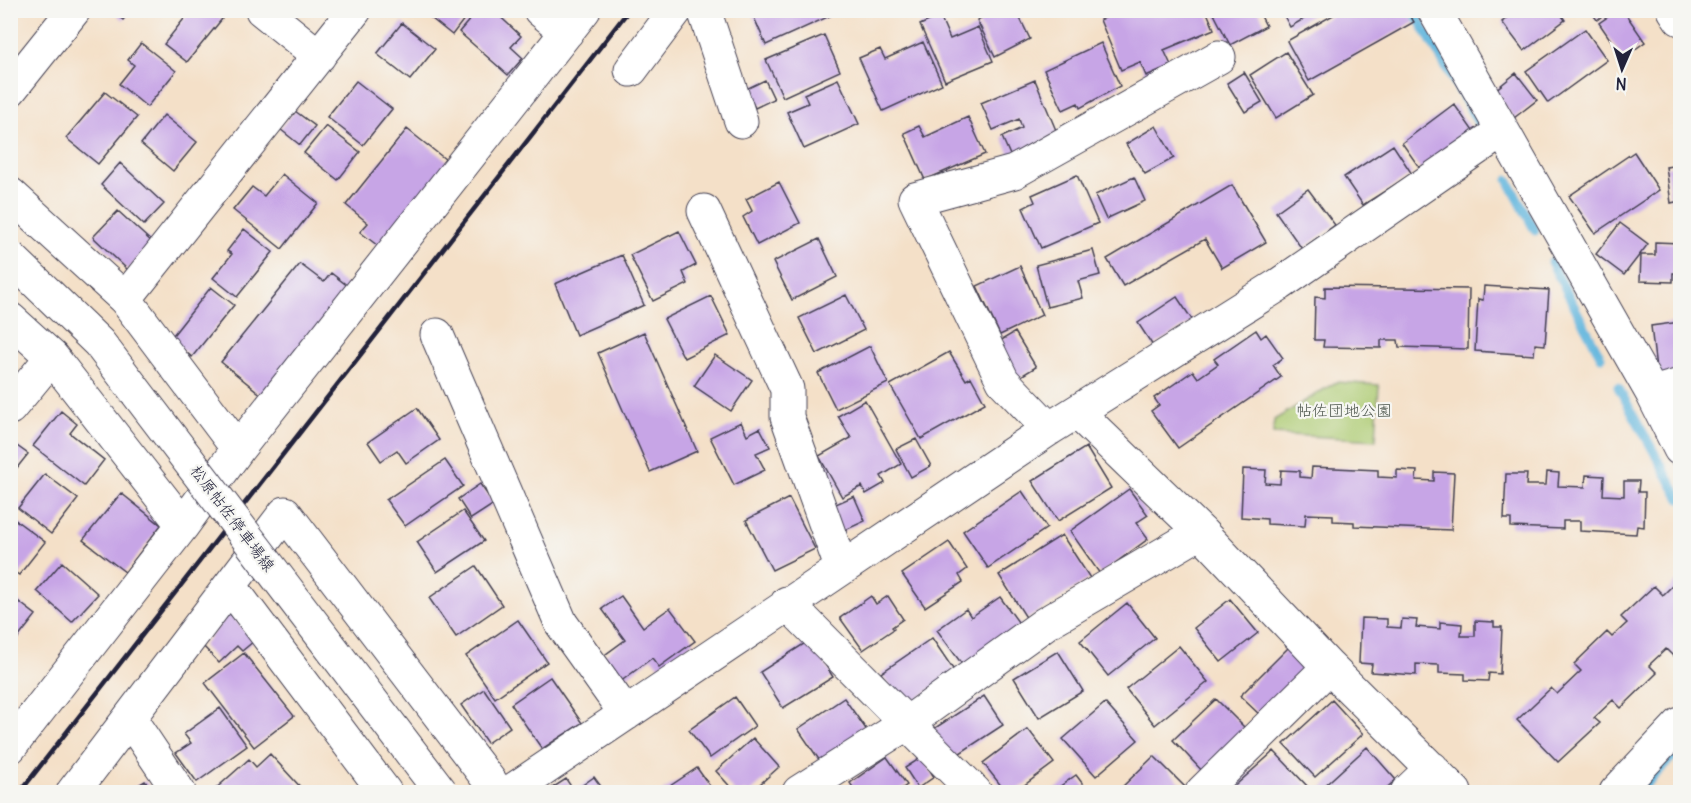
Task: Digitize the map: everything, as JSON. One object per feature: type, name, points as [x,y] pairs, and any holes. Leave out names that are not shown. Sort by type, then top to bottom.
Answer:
[{"type":"street","points":[[10,90],[74,10]]},
{"type":"street","points":[[261,10],[319,56]]},
{"type":"street","points":[[125,299],[355,10]]},
{"type":"street","points":[[10,747],[183,525],[238,449],[576,21],[540,10]]},
{"type":"street","points":[[631,70],[676,10]]},
{"type":"street","points":[[704,10],[741,121]]},
{"type":"street","points":[[1434,10],[1502,131],[1666,389],[1680,449]]},
{"type":"street","points":[[1674,10],[1680,19]]},
{"type":"street","points":[[1049,429],[1003,381],[915,199],[1014,172],[1220,57]]},
{"type":"street","points":[[510,792],[1049,429],[1280,284],[1502,131]]},
{"type":"street","points":[[10,194],[125,299],[238,449]]},
{"type":"street","points":[[704,211],[787,389],[787,417],[841,567]]},
{"type":"street","name":"松原帖佐停車場線","points":[[10,257],[99,343],[441,792]]},
{"type":"street","points":[[10,319],[52,357],[183,525]]},
{"type":"street","points":[[437,335],[561,623],[626,714]]},
{"type":"street","points":[[10,408],[52,357]]},
{"type":"street","points":[[1077,412],[1201,532],[1329,667],[1455,792]]},
{"type":"street","points":[[73,792],[285,513],[498,792]]},
{"type":"street","points":[[799,792],[906,724],[1046,623],[1201,532]]},
{"type":"street","points":[[230,586],[385,792]]},
{"type":"street","points":[[788,603],[975,792]]},
{"type":"street","points":[[1202,792],[1329,667]]},
{"type":"street","points":[[130,719],[179,792]]},
{"type":"street","points":[[1616,792],[1680,724]]},
{"type":"street","points":[[1407,792],[1432,768]]},
{"type":"green space","name":"帖佐団地公園","points":[[1336,382],[1379,385],[1376,440],[1273,434],[1274,420]]},
{"type":"building","points":[[111,10],[131,10],[123,20]]},
{"type":"building","points":[[191,10],[211,10],[222,19],[187,62],[164,44]]},
{"type":"building","points":[[421,10],[471,10],[452,35]]},
{"type":"building","points":[[478,10],[493,10],[521,36],[511,47],[523,58],[508,75],[459,32]]},
{"type":"building","points":[[763,10],[827,10],[830,16],[766,45],[753,15]]},
{"type":"building","points":[[996,10],[1016,10],[1030,39],[995,57],[977,20]]},
{"type":"building","points":[[1123,10],[1147,10],[1149,15],[1161,10],[1206,10],[1214,29],[1164,50],[1171,65],[1146,76],[1140,62],[1121,70],[1100,20]]},
{"type":"building","points":[[1212,10],[1258,10],[1266,26],[1230,45]]},
{"type":"building","points":[[1281,10],[1319,10],[1290,27]]},
{"type":"building","points":[[1342,10],[1407,10],[1414,22],[1309,81],[1287,41]]},
{"type":"building","points":[[1518,10],[1558,10],[1565,20],[1524,51],[1502,22]]},
{"type":"building","points":[[1590,10],[1610,10],[1597,20]]},
{"type":"building","points":[[1618,10],[1623,10],[1645,42],[1623,58],[1599,23]]},
{"type":"building","points":[[940,16],[950,39],[978,27],[993,61],[945,81],[920,25]]},
{"type":"building","points":[[402,23],[435,49],[410,80],[377,54]]},
{"type":"building","points":[[1585,29],[1607,60],[1548,103],[1526,71]]},
{"type":"building","points":[[824,35],[840,71],[783,97],[766,60]]},
{"type":"building","points":[[923,42],[942,84],[883,111],[859,58],[880,49],[885,59]]},
{"type":"building","points":[[141,43],[176,71],[147,107],[119,84],[134,65],[128,60]]},
{"type":"building","points":[[1101,43],[1120,86],[1080,108],[1078,103],[1063,110],[1044,70]]},
{"type":"building","points":[[1286,52],[1313,95],[1276,118],[1250,75]]},
{"type":"building","points":[[1244,72],[1262,102],[1245,112],[1227,83]]},
{"type":"building","points":[[1516,73],[1537,100],[1514,118],[1494,91]]},
{"type":"building","points":[[838,79],[859,124],[804,149],[787,112],[808,103],[804,94]]},
{"type":"building","points":[[765,80],[774,99],[755,108],[746,89]]},
{"type":"building","points":[[1035,80],[1058,135],[1010,155],[1002,137],[1022,128],[1019,119],[993,130],[981,103]]},
{"type":"building","points":[[356,81],[392,109],[363,145],[327,117]]},
{"type":"building","points":[[105,92],[137,117],[98,164],[66,138]]},
{"type":"building","points":[[1454,104],[1473,131],[1421,170],[1402,143]]},
{"type":"building","points":[[295,111],[315,126],[300,145],[280,129]]},
{"type":"building","points":[[164,115],[197,142],[173,171],[141,144]]},
{"type":"building","points":[[968,117],[985,154],[925,180],[904,133],[919,126],[925,137]]},
{"type":"building","points":[[326,126],[360,152],[338,180],[304,153]]},
{"type":"building","points":[[1156,126],[1174,158],[1145,174],[1126,144]]},
{"type":"building","points":[[407,129],[450,163],[382,249],[360,232],[368,223],[346,205]]},
{"type":"building","points":[[1393,145],[1412,174],[1363,205],[1344,177]]},
{"type":"building","points":[[1634,152],[1659,190],[1595,233],[1569,196]]},
{"type":"building","points":[[120,163],[164,204],[144,225],[101,185]]},
{"type":"building","points":[[1680,165],[1680,201],[1671,203],[1666,167]]},
{"type":"building","points":[[282,174],[318,203],[282,249],[233,210],[252,187],[264,196]]},
{"type":"building","points":[[1077,175],[1098,223],[1041,248],[1023,208],[1035,202],[1032,195]]},
{"type":"building","points":[[1134,177],[1145,201],[1106,219],[1095,195]]},
{"type":"building","points":[[779,182],[800,223],[757,245],[743,217],[752,211],[746,199]]},
{"type":"building","points":[[1232,185],[1266,242],[1222,268],[1205,239],[1123,286],[1107,259]]},
{"type":"building","points":[[1308,189],[1335,225],[1302,249],[1276,212]]},
{"type":"building","points":[[118,211],[153,243],[128,270],[93,237]]},
{"type":"building","points":[[1620,223],[1648,244],[1624,275],[1596,254]]},
{"type":"building","points":[[244,229],[273,252],[237,297],[213,278],[232,254],[227,251]]},
{"type":"building","points":[[679,231],[696,265],[683,272],[688,284],[653,301],[630,255]]},
{"type":"building","points":[[819,239],[837,277],[792,300],[773,262]]},
{"type":"building","points":[[1655,242],[1680,243],[1680,273],[1673,273],[1673,282],[1640,281],[1641,255],[1655,255]]},
{"type":"building","points":[[1093,250],[1100,275],[1078,281],[1083,298],[1047,307],[1036,265]]},
{"type":"building","points":[[622,255],[644,305],[576,335],[555,284]]},
{"type":"building","points":[[300,264],[324,282],[331,273],[349,287],[263,396],[221,362]]},
{"type":"building","points":[[1020,266],[1042,315],[1000,335],[977,286]]},
{"type":"building","points":[[1484,286],[1549,290],[1545,345],[1535,344],[1534,355],[1475,351],[1478,299],[1483,300]]},
{"type":"building","points":[[211,287],[234,305],[192,357],[170,339]]},
{"type":"building","points":[[1325,287],[1469,289],[1468,349],[1399,347],[1398,340],[1381,340],[1381,348],[1323,347],[1324,340],[1314,340],[1315,297],[1325,298]]},
{"type":"building","points":[[846,295],[864,330],[817,354],[799,318]]},
{"type":"building","points":[[711,296],[730,335],[684,358],[664,319]]},
{"type":"building","points":[[1177,297],[1193,321],[1153,346],[1138,323]]},
{"type":"building","points":[[1680,322],[1680,373],[1657,377],[1651,326]]},
{"type":"building","points":[[1256,330],[1261,338],[1266,334],[1283,358],[1273,365],[1281,377],[1178,448],[1151,411],[1159,405],[1154,398],[1193,371],[1198,378],[1218,364],[1214,359]]},
{"type":"building","points":[[644,332],[697,451],[650,472],[598,353]]},
{"type":"building","points":[[1015,332],[1036,367],[1013,381],[993,345]]},
{"type":"building","points":[[870,346],[888,383],[836,409],[818,373]]},
{"type":"building","points":[[949,352],[966,380],[971,377],[985,403],[921,439],[890,385]]},
{"type":"building","points":[[715,355],[752,380],[731,411],[694,386]]},
{"type":"building","points":[[865,400],[901,464],[881,476],[885,483],[866,494],[862,486],[842,497],[819,456],[851,438],[838,416]]},
{"type":"building","points":[[417,408],[439,440],[406,463],[397,450],[381,461],[368,442]]},
{"type":"building","points":[[61,411],[77,424],[70,433],[104,460],[84,486],[33,446]]},
{"type":"building","points":[[741,422],[747,435],[760,428],[770,447],[756,453],[765,470],[734,485],[710,437]]},
{"type":"building","points":[[916,439],[931,466],[911,477],[896,449]]},
{"type":"building","points":[[10,441],[28,454],[12,474],[10,473]]},
{"type":"building","points":[[1086,447],[1111,488],[1058,521],[1032,481]]},
{"type":"building","points":[[445,460],[463,486],[405,526],[386,500]]},
{"type":"building","points":[[1312,467],[1378,470],[1378,477],[1397,478],[1397,470],[1417,471],[1416,480],[1434,481],[1434,472],[1454,473],[1451,530],[1354,526],[1354,522],[1333,521],[1333,515],[1306,514],[1305,526],[1267,524],[1267,519],[1241,517],[1243,469],[1266,470],[1265,483],[1280,484],[1281,470],[1300,471],[1300,477],[1311,478]]},
{"type":"building","points":[[1547,472],[1559,473],[1558,486],[1585,487],[1586,475],[1604,476],[1603,495],[1624,496],[1624,481],[1639,481],[1638,492],[1645,492],[1644,527],[1637,526],[1636,534],[1580,531],[1580,521],[1563,521],[1563,529],[1511,527],[1511,519],[1504,519],[1506,474],[1527,474],[1526,485],[1546,485]]},
{"type":"building","points":[[45,474],[78,499],[51,534],[18,508]]},
{"type":"building","points":[[480,484],[494,504],[471,519],[458,499]]},
{"type":"building","points":[[1129,489],[1148,515],[1136,523],[1148,539],[1100,574],[1070,531]]},
{"type":"building","points":[[1022,491],[1047,528],[988,568],[963,531]]},
{"type":"building","points":[[121,493],[161,525],[125,572],[83,540]]},
{"type":"building","points":[[854,496],[865,521],[841,532],[829,507]]},
{"type":"building","points":[[789,498],[815,549],[772,570],[746,520]]},
{"type":"building","points":[[463,511],[484,541],[437,572],[417,542]]},
{"type":"building","points":[[10,516],[45,542],[19,575],[10,569]]},
{"type":"building","points":[[1062,535],[1090,578],[1027,619],[999,575]]},
{"type":"building","points":[[949,542],[967,569],[959,575],[963,582],[925,607],[902,574]]},
{"type":"building","points":[[62,562],[98,594],[72,622],[37,591]]},
{"type":"building","points":[[476,566],[502,605],[456,637],[429,598]]},
{"type":"building","points":[[1679,579],[1680,648],[1673,656],[1666,649],[1649,665],[1657,673],[1621,708],[1613,700],[1594,718],[1600,723],[1558,762],[1517,720],[1551,688],[1557,694],[1581,671],[1574,664],[1607,632],[1612,637],[1627,623],[1621,617],[1654,586],[1663,595]]},
{"type":"building","points":[[10,595],[36,615],[10,648]]},
{"type":"building","points":[[621,596],[643,627],[670,608],[695,641],[659,667],[652,658],[620,682],[602,657],[625,640],[602,609]]},
{"type":"building","points":[[871,596],[876,604],[888,596],[903,619],[892,627],[894,629],[863,650],[840,618]]},
{"type":"building","points":[[1000,597],[1021,626],[964,667],[937,630],[966,609],[971,617]]},
{"type":"building","points":[[1230,599],[1258,633],[1221,662],[1194,628]]},
{"type":"building","points":[[1127,603],[1155,638],[1108,676],[1080,641]]},
{"type":"building","points":[[229,613],[254,641],[242,651],[237,646],[219,663],[203,646]]},
{"type":"building","points":[[1361,618],[1387,619],[1387,627],[1401,628],[1402,619],[1417,620],[1416,627],[1440,629],[1440,622],[1462,624],[1461,636],[1475,636],[1475,621],[1494,622],[1494,627],[1502,627],[1500,674],[1489,673],[1488,681],[1465,680],[1465,674],[1439,673],[1439,665],[1416,664],[1416,675],[1371,672],[1372,664],[1359,663]]},
{"type":"building","points":[[518,620],[547,662],[495,698],[466,656]]},
{"type":"building","points":[[932,638],[955,672],[905,707],[881,673]]},
{"type":"building","points":[[810,640],[833,677],[783,708],[760,672]]},
{"type":"building","points":[[1179,646],[1208,682],[1155,725],[1126,689]]},
{"type":"building","points":[[1289,647],[1310,668],[1261,716],[1240,696]]},
{"type":"building","points":[[1058,651],[1083,691],[1039,718],[1014,678]]},
{"type":"building","points":[[244,653],[294,716],[254,747],[205,683]]},
{"type":"building","points":[[550,677],[582,723],[542,749],[511,704]]},
{"type":"building","points":[[484,689],[510,727],[487,743],[461,705]]},
{"type":"building","points":[[984,696],[1003,725],[951,759],[932,730]]},
{"type":"building","points":[[735,697],[755,726],[710,758],[689,730]]},
{"type":"building","points":[[844,698],[868,732],[822,764],[798,729]]},
{"type":"building","points":[[1216,699],[1249,732],[1205,774],[1173,740]]},
{"type":"building","points":[[1332,700],[1363,734],[1315,777],[1284,744]]},
{"type":"building","points":[[1105,703],[1138,740],[1096,776],[1063,739]]},
{"type":"building","points":[[220,708],[247,746],[197,782],[176,753],[191,743],[184,734]]},
{"type":"building","points":[[1028,729],[1054,763],[1015,792],[1006,792],[983,763]]},
{"type":"building","points":[[753,738],[779,767],[751,792],[735,792],[716,771]]},
{"type":"building","points":[[1367,747],[1396,780],[1381,792],[1322,792],[1320,790]]},
{"type":"building","points":[[1274,751],[1308,787],[1302,792],[1228,792]]},
{"type":"building","points":[[270,754],[305,792],[212,792],[249,759],[256,767]]},
{"type":"building","points":[[1154,756],[1188,790],[1185,792],[1117,792]]},
{"type":"building","points":[[887,757],[907,785],[897,792],[856,792],[850,783]]},
{"type":"building","points":[[922,757],[934,777],[918,788],[905,768]]},
{"type":"building","points":[[697,768],[714,792],[661,792]]},
{"type":"building","points":[[1076,775],[1089,792],[1052,792]]},
{"type":"building","points":[[594,777],[605,792],[546,792],[566,779],[574,791]]},
{"type":"building","points":[[145,781],[153,792],[127,792]]},
{"type":"waterway","points":[[1413,10],[1482,130]]},
{"type":"waterway","points":[[1508,180],[1535,231]]},
{"type":"waterway","points":[[1551,262],[1601,357]]},
{"type":"waterway","points":[[1618,387],[1680,499]]},
{"type":"waterway","points":[[1639,792],[1680,749]]},
{"type":"railway","points":[[20,792],[629,10]]}]
